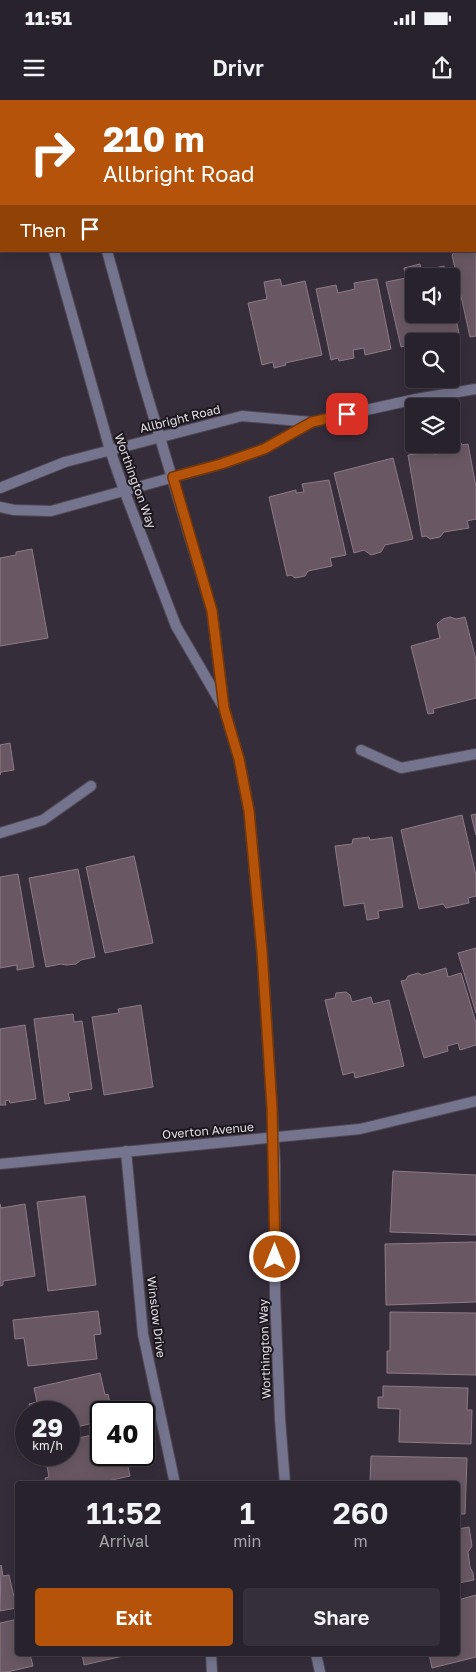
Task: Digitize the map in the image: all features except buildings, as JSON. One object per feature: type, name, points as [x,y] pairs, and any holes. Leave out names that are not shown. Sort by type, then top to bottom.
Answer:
[{"type":"street","name":"Worthington Way","points":[[54,252],[110,450],[124,490],[176,626],[224,708]]},
{"type":"street","name":"Worthington Way","points":[[107,252],[142,378],[212,611],[224,708],[239,759],[249,811],[262,961],[274,1138],[276,1313],[280,1419],[285,1481]]},
{"type":"street","name":"Allbright Road","points":[[0,507],[14,510],[51,511],[221,464],[264,449],[312,422],[416,399],[476,389]]},
{"type":"street","name":"Allbright Road","points":[[0,488],[65,462],[242,416],[312,422]]},
{"type":"street","points":[[362,750],[401,768],[476,754]]},
{"type":"street","points":[[0,833],[44,820],[92,786]]},
{"type":"street","name":"Overton Avenue","points":[[0,1164],[360,1129],[476,1101]]},
{"type":"street","name":"Winslow Drive","points":[[126,1151],[143,1334],[174,1481]]},
{"type":"street","points":[[210,1656],[212,1672]]},
{"type":"street","points":[[316,1656],[320,1672]]},
{"type":"route","points":[[275,1257],[275,1165],[272,1108],[262,952],[249,811],[239,759],[224,708],[212,611],[173,477],[221,464],[264,449],[312,422],[347,414]]}]
